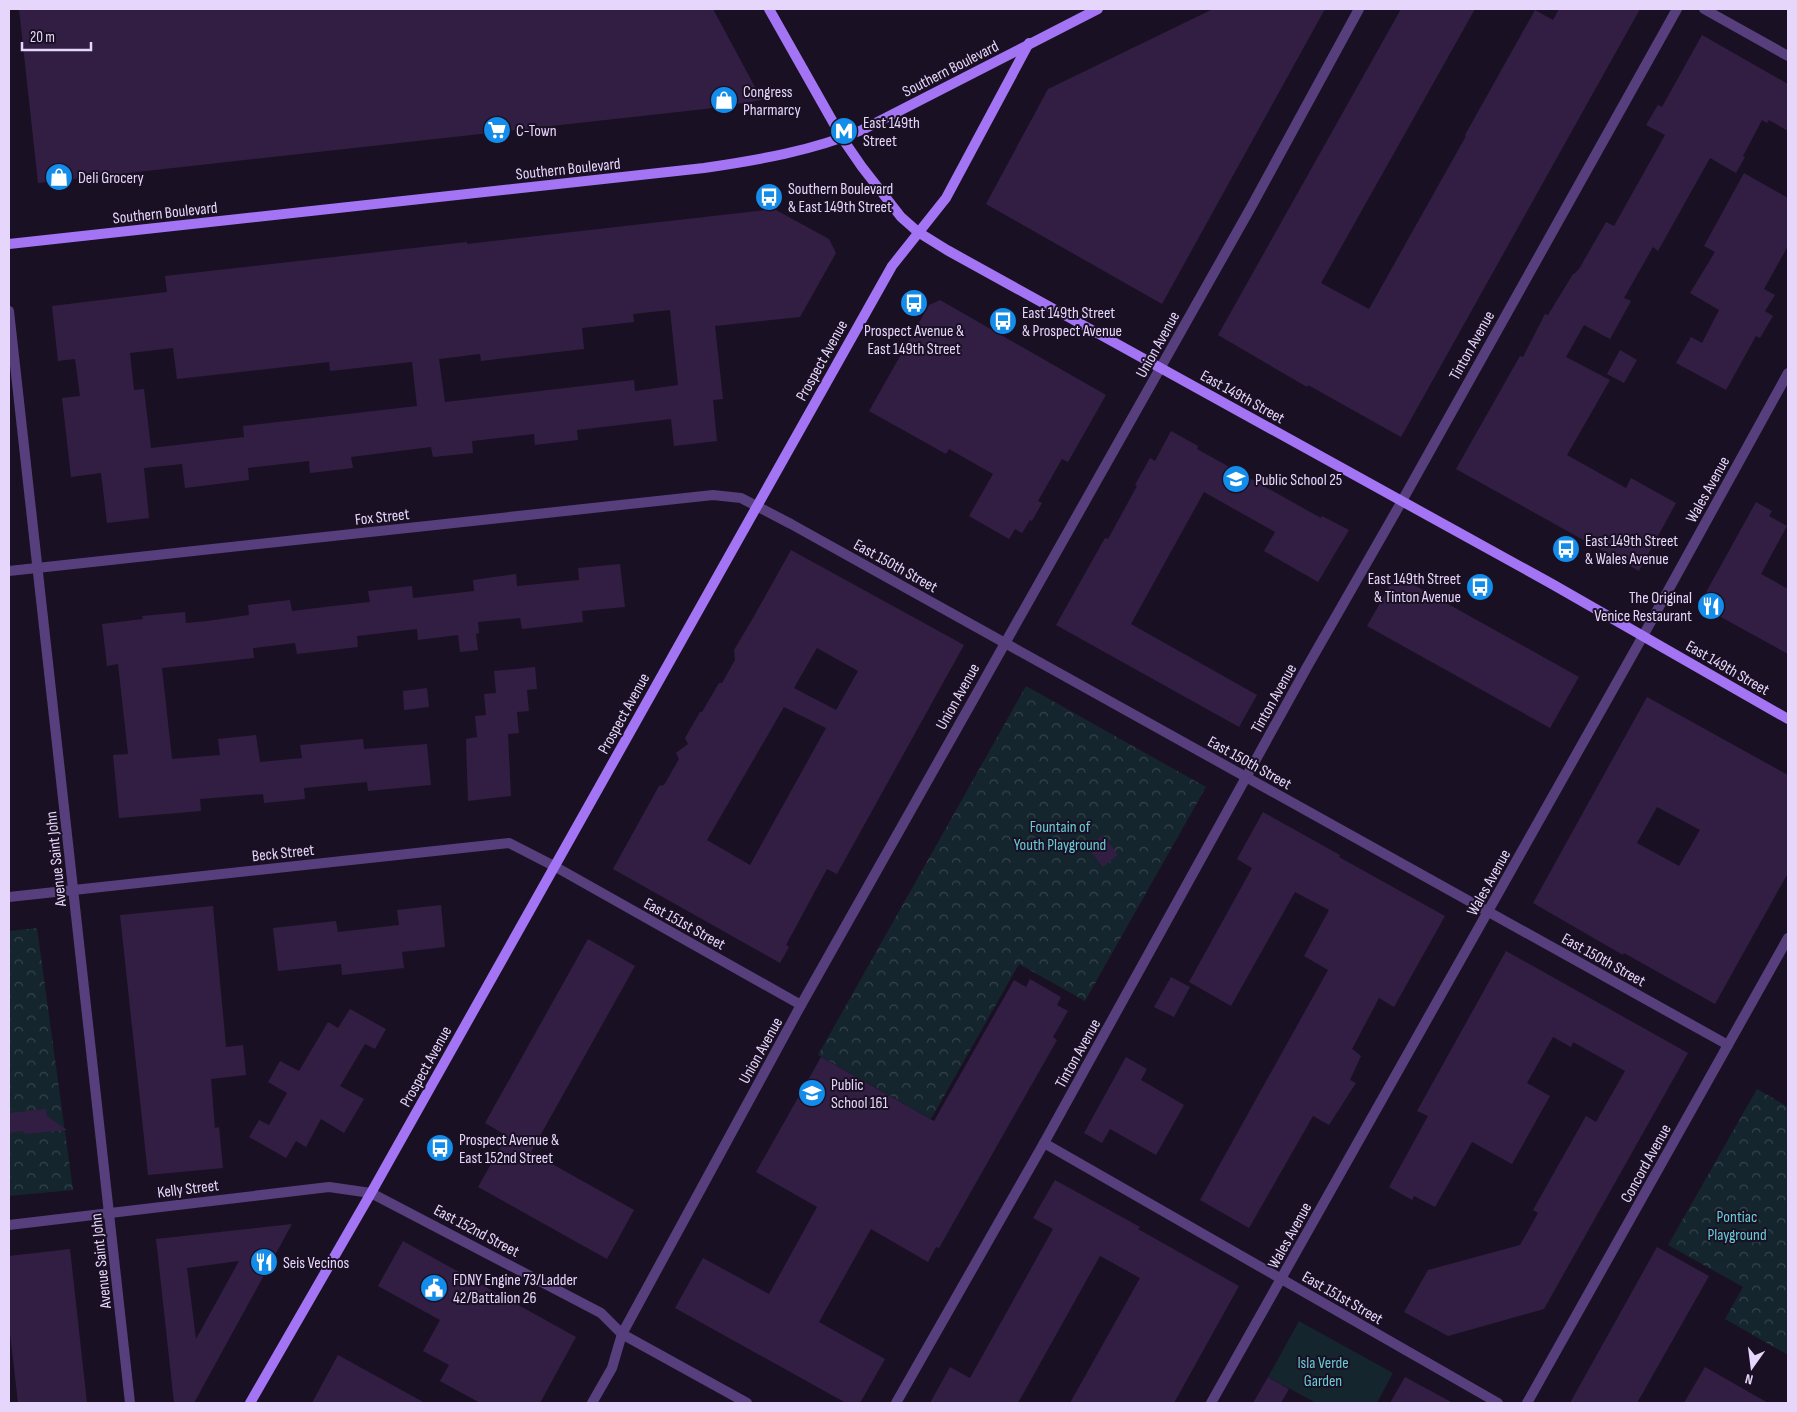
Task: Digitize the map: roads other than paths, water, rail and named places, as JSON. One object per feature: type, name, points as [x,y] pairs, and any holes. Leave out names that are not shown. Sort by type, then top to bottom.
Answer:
[{"type":"main road","name":"East 149th Street","points":[[769,9],[842,138],[890,205],[918,232],[947,250],[1402,501],[1788,719]]},
{"type":"main road","name":"Southern Boulevard","points":[[9,244],[704,168],[777,155],[842,138],[862,130],[1098,9]]},
{"type":"main road","name":"Prospect Avenue","points":[[250,1403],[371,1192],[892,266],[946,198],[1029,44]]},
{"type":"street","name":"Union Avenue","points":[[592,1403],[612,1368],[622,1334],[801,1005],[1161,368],[1359,9]]},
{"type":"street","name":"Tinton Avenue","points":[[896,1403],[1044,1143],[1246,777],[1677,9]]},
{"type":"street","points":[[1704,9],[1788,56]]},
{"type":"street","name":"Avenue Saint John","points":[[9,311],[130,1403]]},
{"type":"street","name":"Wales Avenue","points":[[1212,1403],[1788,374]]},
{"type":"street","name":"Fox Street","points":[[9,571],[713,495],[741,498],[756,505]]},
{"type":"street","name":"East 150th Street","points":[[756,505],[1728,1045]]},
{"type":"street","name":"Beck Street","points":[[9,897],[509,843],[554,866]]},
{"type":"street","name":"East 151st Street","points":[[554,866],[801,1005]]},
{"type":"street","name":"Concord Avenue","points":[[1527,1403],[1788,938]]},
{"type":"street","name":"East 151st Street","points":[[1044,1143],[1498,1403]]},
{"type":"street","name":"Kelly Street","points":[[9,1225],[329,1187],[371,1192]]},
{"type":"street","name":"East 152nd Street","points":[[371,1192],[601,1313],[622,1334],[746,1403]]},
{"type":"place","name":"Congress Pharmarcy","points":[[724,100]]},
{"type":"place","name":"C-Town","points":[[497,130]]},
{"type":"place","name":"East 149th Street","points":[[844,131]]},
{"type":"place","name":"Deli Grocery","points":[[59,177]]},
{"type":"place","name":"Southern Boulevard & East 149th Street","points":[[769,197]]},
{"type":"place","name":"Prospect Avenue & East 149th Street","points":[[914,303]]},
{"type":"place","name":"East 149th Street & Prospect Avenue","points":[[1003,321]]},
{"type":"place","name":"Public School 25","points":[[1236,479]]},
{"type":"place","name":"East 149th Street & Wales Avenue","points":[[1566,549]]},
{"type":"place","name":"East 149th Street & Tinton Avenue","points":[[1480,587]]},
{"type":"place","name":"The Original Venice Restaurant","points":[[1711,606]]},
{"type":"place","name":"Public School 161","points":[[812,1093]]},
{"type":"place","name":"Prospect Avenue & East 152nd Street","points":[[440,1148]]},
{"type":"place","name":"Seis Vecinos","points":[[264,1262]]},
{"type":"place","name":"FDNY Engine 73/Ladder 42/Battalion 26","points":[[434,1288]]},
{"type":"park label","name":"Fountain of Youth Playground","points":[[1060,835]]},
{"type":"park label","name":"Pontiac Playground","points":[[1737,1225]]},
{"type":"park label","name":"Isla Verde Garden","points":[[1323,1371]]}]
